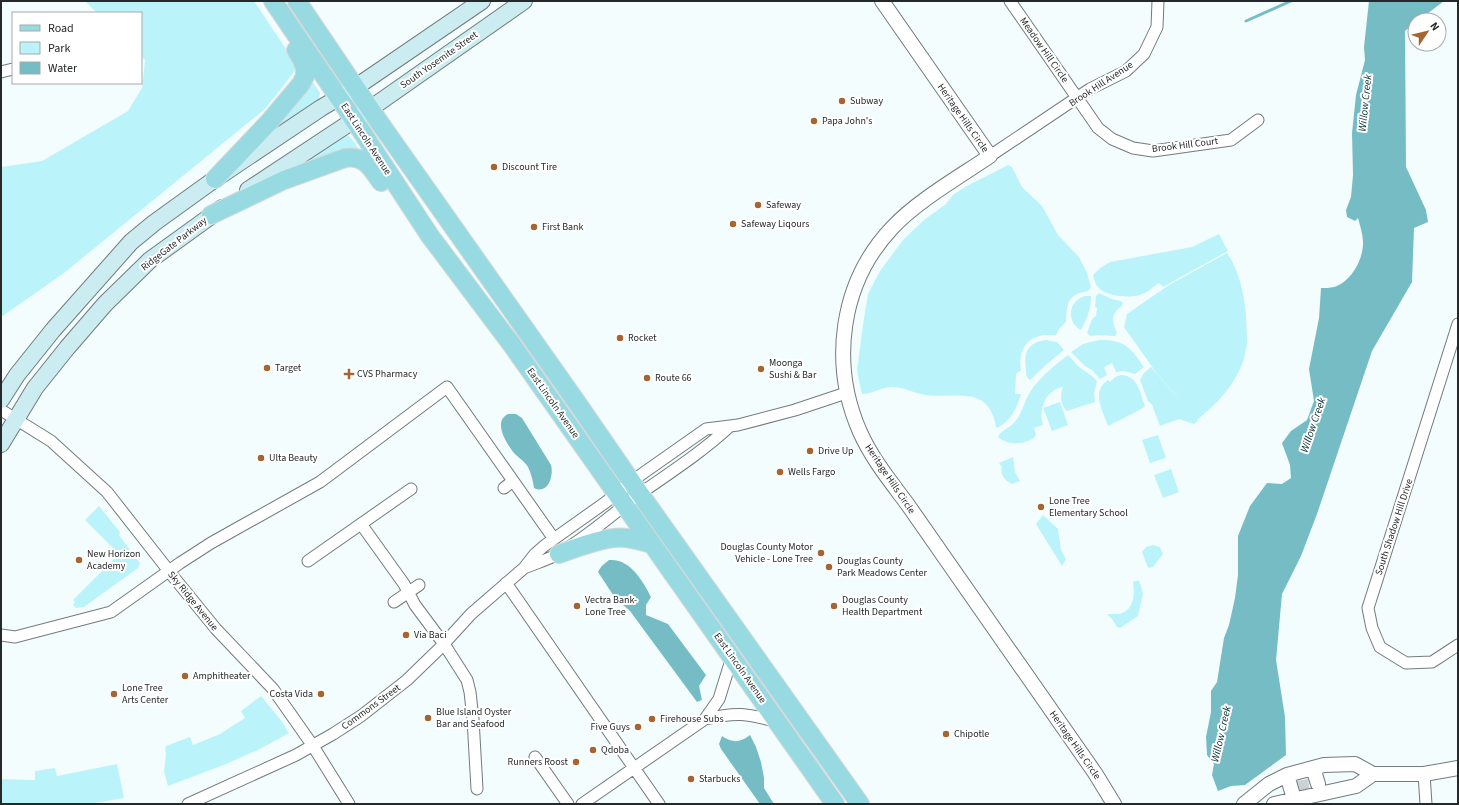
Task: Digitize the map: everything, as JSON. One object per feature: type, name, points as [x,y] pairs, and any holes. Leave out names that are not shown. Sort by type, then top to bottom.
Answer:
[{"type":"main road","points":[[215,179],[269,122],[301,84],[305,76],[306,68],[301,58],[263,1]]},
{"type":"main road","name":"East Lincoln Avenue","points":[[273,1],[354,120],[430,236],[512,345],[835,804]]},
{"type":"main road","name":"East Lincoln Avenue","points":[[297,1],[370,109],[860,804]]},
{"type":"main road","points":[[1,400],[17,375],[37,349],[131,242],[158,219],[215,179],[321,108],[356,87],[482,1]]},
{"type":"main road","name":"South Yosemite Street","points":[[354,120],[524,1]]},
{"type":"main road","name":"RidgeGate Parkway","points":[[1,444],[35,388],[67,348],[105,304],[150,260],[211,215],[354,120]]},
{"type":"main road","points":[[211,215],[284,180],[345,158],[354,157],[360,158],[369,165],[415,231],[430,236]]},
{"type":"main road","points":[[557,546],[592,543],[616,538],[636,540],[652,544]]},
{"type":"street","name":"Heritage Hills Circle","points":[[882,1],[990,156],[909,212],[891,228],[873,253],[861,273],[851,298],[844,328],[843,359],[846,393],[859,431],[880,468],[908,505],[1095,773],[1114,804]]},
{"type":"street","name":"Meadow Hill Circle","points":[[1010,1],[1077,99]]},
{"type":"street","name":"Brook Hill Avenue","points":[[990,156],[1090,89],[1126,71],[1144,54],[1157,28],[1158,1]]},
{"type":"street","points":[[1,72],[12,69]]},
{"type":"street","name":"Brook Hill Court","points":[[1077,99],[1098,128],[1112,139],[1133,148],[1153,151],[1231,140],[1258,120]]},
{"type":"street","name":"South Shadow Hill Drive","points":[[1458,324],[1368,608],[1372,628],[1380,647],[1406,663],[1432,662],[1458,645]]},
{"type":"street","points":[[1,635],[15,637],[111,612],[210,543],[320,482],[447,386],[557,546]]},
{"type":"street","points":[[636,488],[706,429],[729,427],[795,410],[846,393]]},
{"type":"street","name":"Sky Ridge Avenue","points":[[1,410],[51,441],[107,492],[168,571],[216,629],[273,689],[313,746],[349,804]]},
{"type":"street","points":[[504,488],[513,481]]},
{"type":"street","name":"Commons Street","points":[[524,568],[545,560],[557,546],[636,488]]},
{"type":"street","name":"Commons Street","points":[[188,804],[282,762],[313,746],[367,712],[407,680],[444,644],[471,614],[524,568],[535,554],[557,546],[600,526],[621,500],[636,488]]},
{"type":"street","points":[[308,561],[411,489]]},
{"type":"street","points":[[361,524],[404,584],[415,605],[444,644],[467,680],[470,692],[477,789]]},
{"type":"street","points":[[506,583],[659,804]]},
{"type":"street","points":[[394,602],[419,585]]},
{"type":"street","points":[[582,804],[705,719],[719,699],[732,657]]},
{"type":"street","points":[[705,719],[727,714],[745,714],[778,722]]},
{"type":"street","points":[[535,757],[568,804]]},
{"type":"street","points":[[1244,804],[1269,784],[1287,775],[1324,765],[1355,764],[1369,777]]},
{"type":"street","points":[[1302,790],[1313,768]]},
{"type":"street","points":[[1274,804],[1302,790],[1327,782],[1369,777],[1424,774],[1458,768]]},
{"type":"street","points":[[1424,774],[1426,804]]},
{"type":"street","points":[[1287,775],[1302,790],[1356,786],[1369,777]]},
{"type":"green space","points":[[85,1],[254,1],[298,67],[265,109],[64,273],[1,317],[1,167],[42,161],[128,111],[142,88],[145,60],[142,57],[142,12],[96,12]]},
{"type":"green space","points":[[311,79],[320,93],[318,101],[266,137]]},
{"type":"green space","points":[[346,134],[352,139],[359,149],[357,151],[290,170]]},
{"type":"green space","points":[[1008,165],[1012,167],[1022,187],[1042,206],[1058,235],[1079,257],[1087,273],[1091,287],[1088,291],[1072,298],[1068,305],[1066,322],[1059,329],[1056,335],[1044,335],[1034,338],[1030,340],[1023,348],[1020,359],[1021,370],[1016,374],[1015,394],[1021,394],[1013,414],[1006,422],[997,428],[992,413],[986,404],[969,396],[925,395],[892,387],[862,394],[857,370],[864,318],[868,294],[880,271],[903,240],[924,220],[946,204],[953,195],[965,187]]},
{"type":"green space","points":[[1219,234],[1228,251],[1163,287],[1159,283],[1143,294],[1135,296],[1118,296],[1106,293],[1096,284],[1093,275],[1100,268],[1110,262],[1192,247]]},
{"type":"green space","points":[[1227,253],[1238,274],[1244,298],[1247,339],[1245,354],[1237,376],[1230,386],[1215,404],[1197,420],[1155,371],[1124,327],[1127,314],[1169,285]]},
{"type":"green space","points":[[1099,293],[1123,303],[1115,313],[1113,319],[1117,333],[1115,336],[1090,336],[1087,333],[1092,319],[1096,316],[1096,296]]},
{"type":"green space","points":[[1085,296],[1091,296],[1091,300],[1085,322],[1081,330],[1073,322],[1071,312],[1075,302]]},
{"type":"green space","points":[[1046,340],[1057,342],[1064,350],[1030,380],[1026,374],[1026,353],[1035,343]]},
{"type":"green space","points":[[1099,340],[1115,341],[1126,346],[1135,354],[1144,367],[1135,374],[1124,371],[1116,372],[1112,363],[1104,367],[1107,375],[1100,379],[1071,352],[1083,344]]},
{"type":"green space","points":[[1068,355],[1079,367],[1097,381],[1094,393],[1095,402],[1067,411],[1061,400],[1063,387],[1057,389],[1048,396],[1045,401],[1042,413],[1043,425],[1034,428],[1036,435],[1034,438],[1016,444],[1007,442],[998,437],[1017,419],[1030,392],[1038,381]]},
{"type":"green space","points":[[1151,367],[1198,421],[1194,424],[1179,419],[1160,426],[1140,380],[1144,373]]},
{"type":"green space","points":[[1121,375],[1131,378],[1135,382],[1140,390],[1145,406],[1108,426],[1099,401],[1100,390],[1108,380],[1110,382],[1115,377]]},
{"type":"green space","points":[[1060,402],[1068,425],[1052,431],[1043,408]]},
{"type":"green space","points":[[1158,435],[1166,458],[1150,463],[1142,440]]},
{"type":"green space","points":[[1013,457],[1015,472],[1020,481],[1012,484],[1004,477],[1002,467],[999,463]]},
{"type":"green space","points":[[1171,469],[1179,492],[1163,498],[1154,475]]},
{"type":"green space","points":[[99,506],[120,532],[119,535],[140,563],[138,568],[84,607],[76,608],[73,605],[75,602],[73,600],[119,554],[85,520]]},
{"type":"green space","points":[[1043,515],[1058,529],[1061,550],[1066,559],[1062,566],[1036,524]]},
{"type":"green space","points":[[1153,545],[1160,547],[1163,554],[1153,567],[1148,568],[1142,552],[1146,547]]},
{"type":"green space","points":[[1139,580],[1143,594],[1138,616],[1120,628],[1117,627],[1107,614],[1119,614],[1131,606],[1134,592],[1133,582]]},
{"type":"green space","points":[[261,696],[280,719],[289,733],[260,749],[226,764],[168,786],[164,771],[166,746],[190,737],[193,745],[220,734],[245,718],[241,711]]},
{"type":"green space","points":[[117,764],[124,798],[89,804],[1,804],[1,779],[35,780],[35,771],[55,768],[57,776]]},
{"type":"water","name":"Willow Creek","points":[[1369,1],[1444,1],[1430,12],[1407,12],[1407,29],[1405,31],[1406,167],[1426,210],[1428,222],[1414,228],[1412,282],[1372,351],[1317,514],[1301,556],[1282,594],[1276,660],[1285,717],[1286,755],[1245,785],[1231,786],[1218,791],[1212,775],[1214,764],[1207,755],[1206,737],[1211,712],[1211,691],[1217,682],[1224,638],[1229,625],[1235,598],[1238,575],[1238,536],[1250,506],[1267,483],[1282,484],[1291,478],[1290,465],[1282,443],[1291,431],[1307,420],[1314,401],[1309,369],[1319,318],[1321,288],[1334,287],[1346,280],[1355,270],[1361,256],[1363,243],[1358,218],[1355,221],[1347,217],[1346,210],[1351,197],[1353,175],[1352,133],[1356,95],[1365,60],[1364,47]]},
{"type":"water","points":[[508,414],[516,414],[522,418],[551,465],[551,479],[543,489],[534,488],[528,467],[508,445],[503,435],[501,426],[502,421]]},
{"type":"water","points":[[609,560],[617,560],[635,572],[651,597],[646,605],[646,615],[668,624],[706,675],[699,686],[702,700],[697,702],[630,611],[615,598],[598,572]]},
{"type":"water","points":[[750,735],[761,762],[764,788],[774,804],[760,804],[719,744],[722,736],[729,740],[739,741]]},
{"type":"waterway","points":[[1246,21],[1291,1]]},
{"type":"tunnel","points":[[1298,788],[1309,786]]},
{"type":"place","name":"Subway","points":[[842,101]]},
{"type":"place","name":"Papa John's","points":[[814,121]]},
{"type":"place","name":"Discount Tire","points":[[494,167]]},
{"type":"place","name":"Safeway","points":[[758,205]]},
{"type":"place","name":"Safeway Liqours","points":[[733,224]]},
{"type":"place","name":"First Bank","points":[[534,227]]},
{"type":"place","name":"Rocket","points":[[620,338]]},
{"type":"place","name":"Target","points":[[267,368]]},
{"type":"place","name":"Moonga Sushi & Bar","points":[[761,369]]},
{"type":"place","name":"CVS Pharmacy","points":[[349,374]]},
{"type":"place","name":"Route 66","points":[[647,378]]},
{"type":"place","name":"Drive Up","points":[[810,451]]},
{"type":"place","name":"Ulta Beauty","points":[[261,458]]},
{"type":"place","name":"Wells Fargo","points":[[780,472]]},
{"type":"place","name":"Lone Tree Elementary School","points":[[1041,507]]},
{"type":"place","name":"Douglas County Motor Vehicle - Lone Tree","points":[[821,553]]},
{"type":"place","name":"New Horizon Academy","points":[[79,560]]},
{"type":"place","name":"Douglas County Park Meadows Center","points":[[829,567]]},
{"type":"place","name":"Vectra Bank- Lone Tree","points":[[577,606]]},
{"type":"place","name":"Douglas County Health Department","points":[[834,606]]},
{"type":"place","name":"Via Baci","points":[[406,635]]},
{"type":"place","name":"Amphitheater","points":[[185,676]]},
{"type":"place","name":"Lone Tree Arts Center","points":[[114,694]]},
{"type":"place","name":"Costa Vida","points":[[321,694]]},
{"type":"place","name":"Blue Island Oyster Bar and Seafood","points":[[428,718]]},
{"type":"place","name":"Firehouse Subs","points":[[652,719]]},
{"type":"place","name":"Five Guys","points":[[638,727]]},
{"type":"place","name":"Chipotle","points":[[946,734]]},
{"type":"place","name":"Qdoba","points":[[593,750]]},
{"type":"place","name":"Runners Roost","points":[[576,762]]},
{"type":"place","name":"Starbucks","points":[[691,779]]}]
